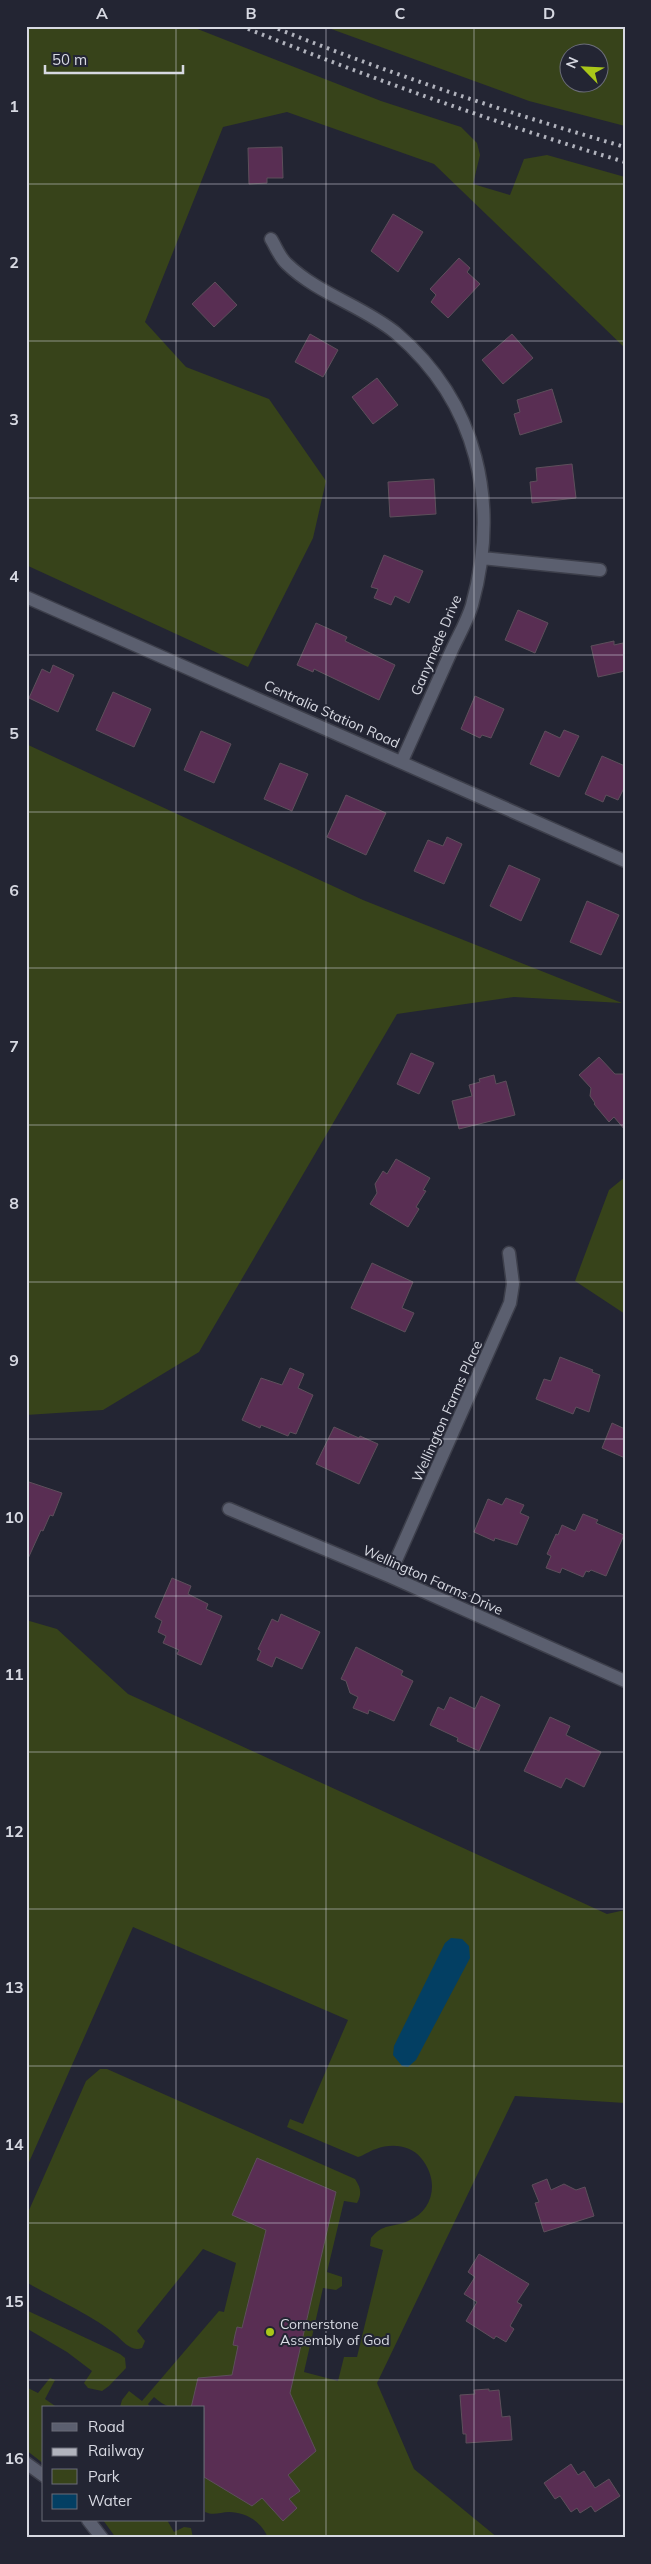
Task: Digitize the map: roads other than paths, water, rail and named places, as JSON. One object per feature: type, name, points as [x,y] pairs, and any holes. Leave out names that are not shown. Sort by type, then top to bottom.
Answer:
[{"type":"street","name":"Ganymede Drive","points":[[271,239],[286,263],[311,282],[395,332],[421,358],[451,399],[471,436],[481,474],[484,520],[482,558],[471,607],[402,761]]},
{"type":"street","points":[[482,558],[600,570]]},
{"type":"street","name":"Centralia Station Road","points":[[26,597],[402,761],[625,861]]},
{"type":"street","name":"Wellington Farms Place","points":[[389,1576],[510,1303],[513,1284],[509,1253]]},
{"type":"street","name":"Wellington Farms Drive","points":[[229,1509],[389,1576],[625,1681]]},
{"type":"street","points":[[26,2463],[42,2475]]},
{"type":"street","points":[[90,2522],[102,2538]]},
{"type":"water","points":[[451,1938],[462,1939],[469,1946],[470,1958],[416,2060],[408,2067],[402,2066],[393,2055],[394,2046],[445,1943]]},
{"type":"railway","points":[[241,26],[432,99],[625,162]]},
{"type":"railway","points":[[271,26],[358,60],[447,91],[625,147]]},
{"type":"place","name":"Cornerstone Assembly of God","points":[[270,2332]]}]
